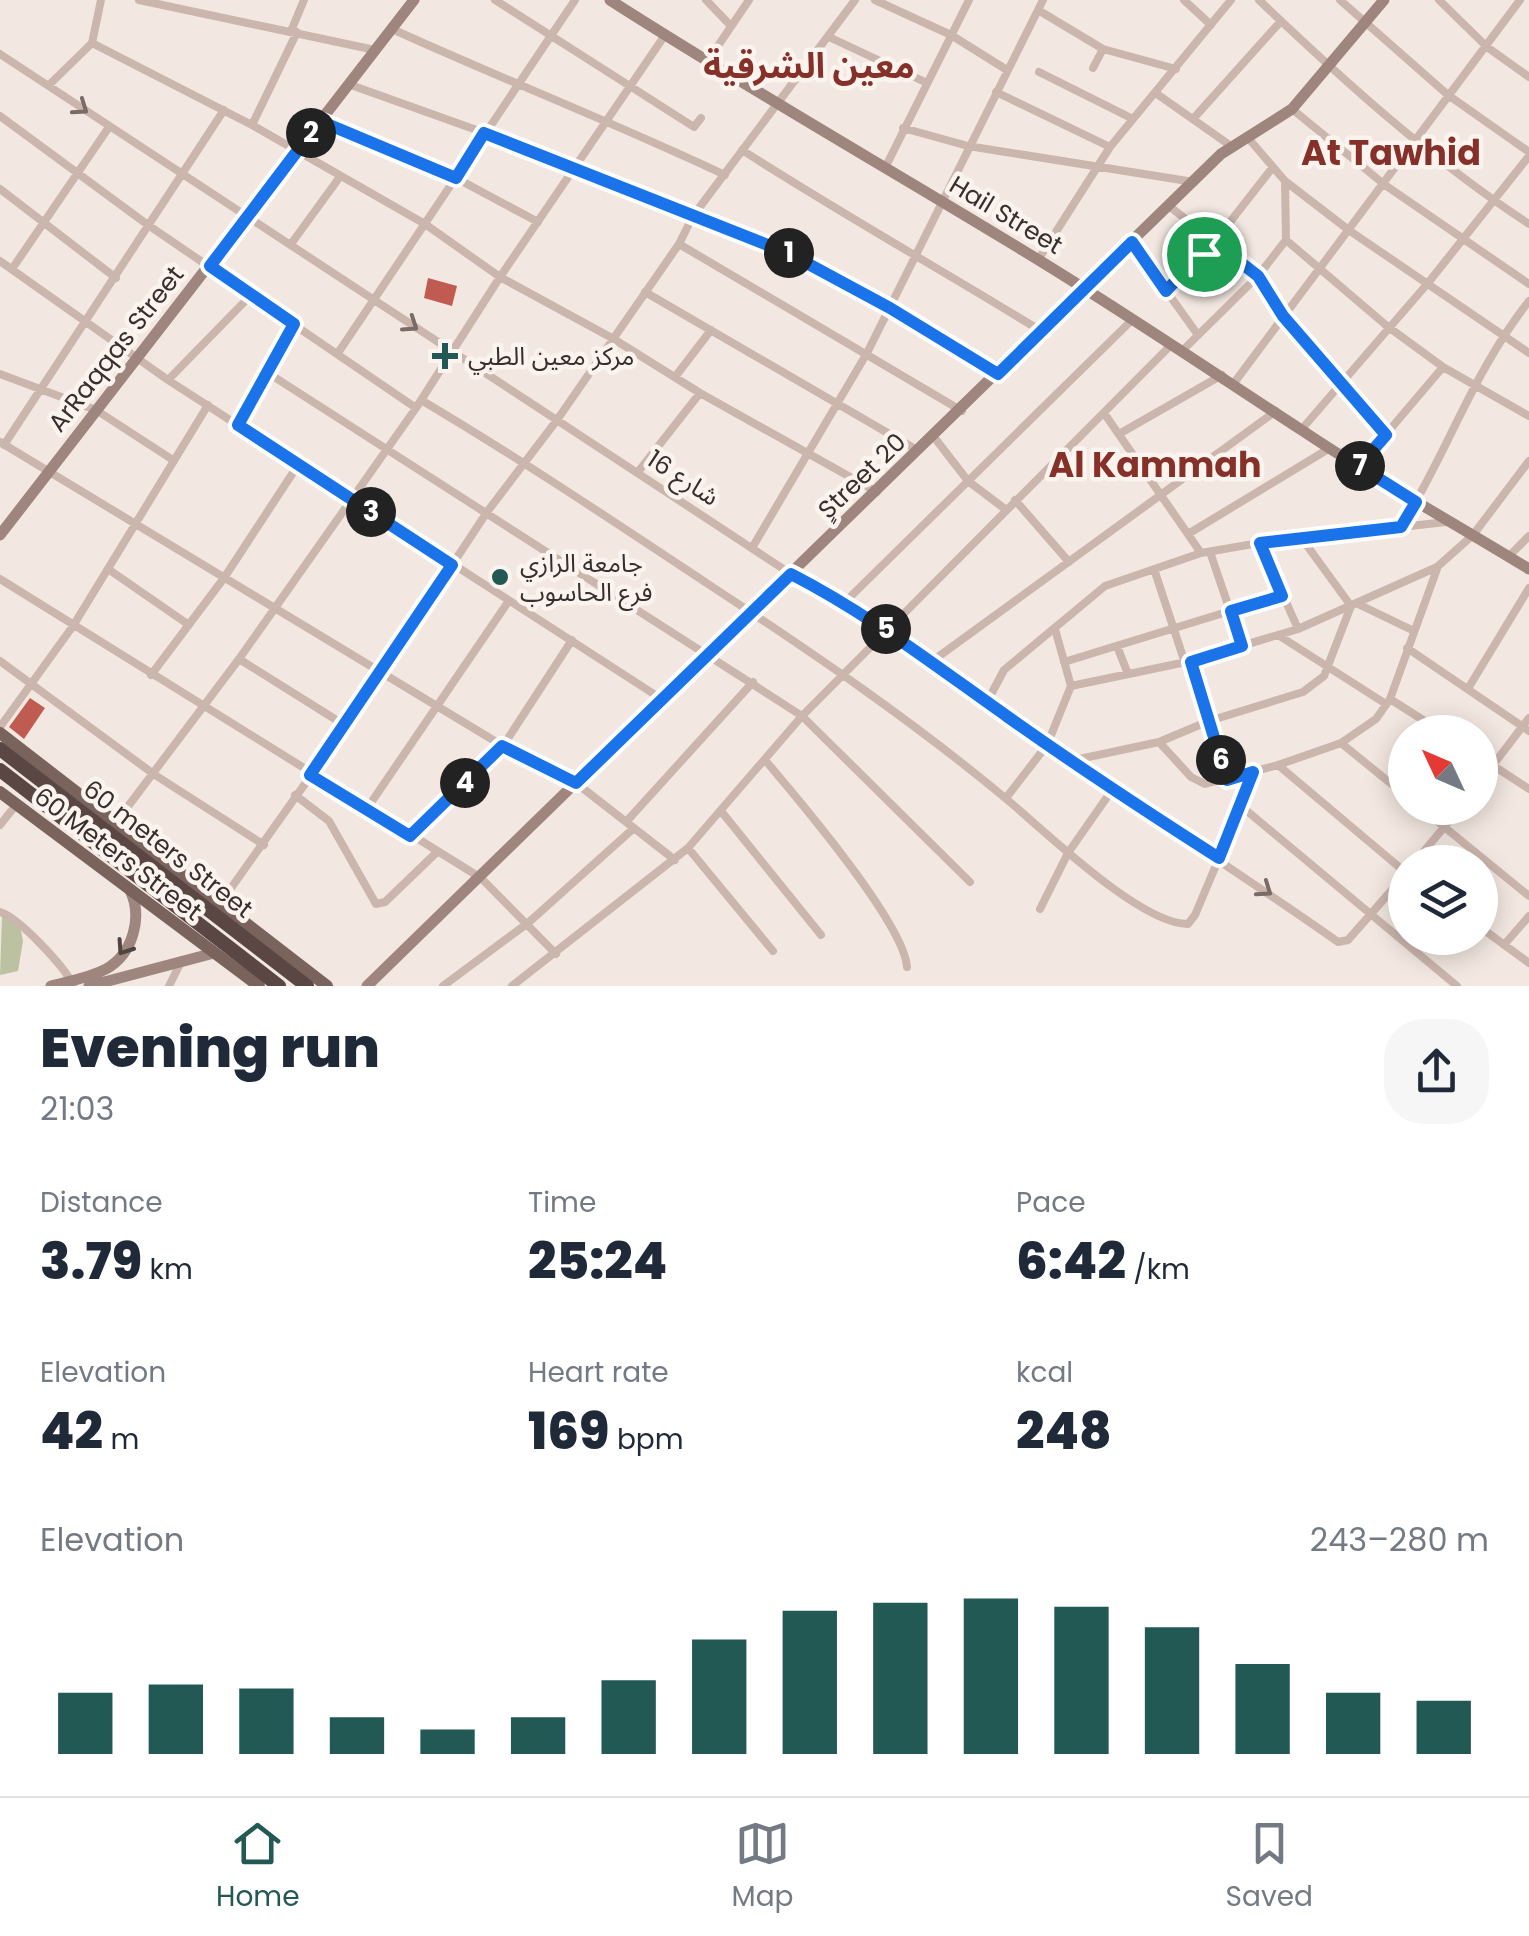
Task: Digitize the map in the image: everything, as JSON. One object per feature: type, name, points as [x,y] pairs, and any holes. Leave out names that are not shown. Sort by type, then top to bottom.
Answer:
[{"type":"highway","name":"60 meters Street","points":[[0,749],[276,954],[307,986]]},
{"type":"highway","name":"60 meters Street","points":[[0,770],[218,948],[279,986]]},
{"type":"main road","name":"60 Meters Street","points":[[0,730],[117,821],[276,954],[326,986]]},
{"type":"main road","name":"60 Meters Street","points":[[0,792],[130,890],[218,948],[258,986]]},
{"type":"street","points":[[49,85],[92,43],[101,0]]},
{"type":"street","points":[[139,0],[374,50]]},
{"type":"street","points":[[252,125],[304,0]]},
{"type":"street","name":"ArRaqqas Street","points":[[0,535],[414,0]]},
{"type":"street","points":[[495,0],[694,127],[702,118]]},
{"type":"street","points":[[338,353],[575,0]]},
{"type":"street","name":"Hail Street","points":[[610,0],[778,106],[886,166],[1038,260],[1222,375],[1301,430],[1529,569]]},
{"type":"street","points":[[706,0],[731,26]]},
{"type":"street","points":[[707,62],[749,0]]},
{"type":"street","points":[[219,905],[346,726],[487,512],[558,420],[679,244],[693,216],[854,3],[843,0]]},
{"type":"street","points":[[875,0],[951,34],[1007,70]]},
{"type":"street","points":[[886,166],[969,0]]},
{"type":"street","points":[[752,548],[867,353],[1043,0]]},
{"type":"street","points":[[1184,0],[1211,25]]},
{"type":"street","points":[[1038,260],[1110,147],[1231,0]]},
{"type":"street","points":[[1260,0],[1329,67],[1416,142],[1529,224]]},
{"type":"street","points":[[1301,430],[1428,283],[1529,154],[1448,95],[1340,0]]},
{"type":"street","name":"ٍStreet 20","points":[[367,986],[1231,146],[1249,139],[1292,109],[1384,0]]},
{"type":"street","points":[[1439,0],[1487,46],[1529,77]]},
{"type":"street","points":[[1234,383],[1520,0]]},
{"type":"street","points":[[1038,10],[1103,49],[1176,69]]},
{"type":"street","points":[[1194,119],[1281,21]]},
{"type":"street","points":[[392,29],[516,86],[606,119],[725,175]]},
{"type":"street","points":[[117,821],[239,659],[418,404],[665,36]]},
{"type":"street","points":[[829,37],[925,82]]},
{"type":"street","points":[[92,43],[252,125],[426,224],[500,277],[877,492]]},
{"type":"street","points":[[1093,68],[1103,49]]},
{"type":"street","points":[[0,70],[3,56]]},
{"type":"street","name":"شارع 16","points":[[3,56],[791,574],[889,630],[1070,761],[1219,858],[1338,942],[1348,940],[1372,913]]},
{"type":"street","points":[[1039,72],[1133,119]]},
{"type":"street","points":[[348,84],[484,133],[788,253],[890,308],[998,374]]},
{"type":"street","points":[[996,92],[1110,147]]},
{"type":"street","points":[[1157,94],[1231,146]]},
{"type":"street","points":[[1292,109],[1385,185],[1529,284]]},
{"type":"street","points":[[224,110],[87,322],[2,444],[502,746],[576,783],[675,860]]},
{"type":"street","points":[[0,116],[148,225],[294,324],[418,404],[524,461],[845,674],[1006,798],[1068,853],[1144,908],[1176,924],[1188,924],[1242,806],[1253,772]]},
{"type":"street","points":[[320,121],[456,178],[538,222]]},
{"type":"street","points":[[12,269],[109,127]]},
{"type":"street","points":[[904,128],[968,146],[1194,182]]},
{"type":"street","points":[[1249,139],[1284,181],[1529,353]]},
{"type":"street","points":[[742,150],[843,215],[875,228],[1042,332]]},
{"type":"street","points":[[1166,291],[1273,167]]},
{"type":"street","points":[[291,244],[340,178]]},
{"type":"street","points":[[512,986],[688,848],[802,716],[1014,500],[1104,413],[1178,347],[1198,335],[1258,276],[1286,240],[1284,181]]},
{"type":"street","points":[[0,189],[116,278]]},
{"type":"street","points":[[1169,206],[1258,276],[1283,316],[1386,435]]},
{"type":"street","points":[[1286,240],[1387,326],[1443,367],[1529,416]]},
{"type":"street","points":[[1132,242],[1198,335]]},
{"type":"street","points":[[679,244],[962,411]]},
{"type":"street","points":[[0,262],[168,380],[660,698]]},
{"type":"street","points":[[644,292],[920,452]]},
{"type":"street","points":[[168,380],[252,294]]},
{"type":"street","points":[[1401,527],[1502,334],[1529,302]]},
{"type":"street","points":[[845,602],[1132,320]]},
{"type":"street","points":[[238,425],[294,324]]},
{"type":"street","points":[[675,377],[711,330]]},
{"type":"street","points":[[1359,466],[1443,367]]},
{"type":"street","points":[[268,373],[802,716],[970,882]]},
{"type":"street","points":[[0,374],[96,410],[173,460]]},
{"type":"street","points":[[1118,434],[1222,375]]},
{"type":"street","points":[[638,472],[700,393]]},
{"type":"street","points":[[0,730],[73,626],[208,405]]},
{"type":"street","points":[[932,662],[1276,411]]},
{"type":"street","points":[[1104,413],[1188,534],[1206,552],[1242,646]]},
{"type":"street","points":[[934,437],[968,481],[1006,509]]},
{"type":"street","points":[[1188,534],[1330,448]]},
{"type":"street","points":[[1071,686],[1188,662],[1298,629],[1438,567],[1525,475],[1529,461]]},
{"type":"street","points":[[151,675],[224,578],[298,464]]},
{"type":"street","points":[[1014,500],[1069,562]]},
{"type":"street","points":[[986,702],[1004,670],[1105,586],[1206,552],[1300,536],[1452,521]]},
{"type":"street","points":[[1300,536],[1354,605],[1412,630]]},
{"type":"street","points":[[1509,556],[1529,536]]},
{"type":"street","points":[[1260,543],[1298,629]]},
{"type":"street","points":[[1159,742],[1190,778],[1205,784],[1278,766],[1341,743],[1376,719],[1388,701],[1438,567]]},
{"type":"street","points":[[108,569],[189,625]]},
{"type":"street","points":[[1154,569],[1227,780]]},
{"type":"street","points":[[0,579],[481,878],[556,954]]},
{"type":"street","points":[[1469,687],[1529,588]]},
{"type":"street","points":[[1064,662],[1282,596]]},
{"type":"street","points":[[366,810],[508,602]]},
{"type":"street","points":[[1070,761],[1159,742],[1208,721],[1302,692],[1324,676],[1354,605]]},
{"type":"street","points":[[1006,798],[1047,745],[1071,686],[1055,629]]},
{"type":"street","points":[[1278,635],[1412,715]]},
{"type":"street","points":[[410,836],[502,746],[572,640]]},
{"type":"street","points":[[1117,646],[1128,674]]},
{"type":"street","points":[[1408,648],[1526,729]]},
{"type":"street","points":[[239,659],[346,726]]},
{"type":"street","points":[[0,661],[155,775],[264,845]]},
{"type":"street","points":[[443,986],[528,923],[630,825],[753,682]]},
{"type":"street","points":[[1498,760],[1526,729],[1529,718]]},
{"type":"street","points":[[1341,743],[1388,781]]},
{"type":"street","points":[[764,760],[885,916],[906,949],[908,968]]},
{"type":"street","points":[[1278,766],[1388,859]]},
{"type":"street","points":[[1498,769],[1529,789]]},
{"type":"street","points":[[1040,909],[1068,853],[1112,790]]},
{"type":"street","points":[[295,795],[329,821],[376,904],[386,902],[436,853]]},
{"type":"street","points":[[0,825],[16,805]]},
{"type":"street","points":[[1242,806],[1457,986]]},
{"type":"street","points":[[721,811],[821,935]]},
{"type":"street","points":[[1442,825],[1529,896]]},
{"type":"street","points":[[1430,845],[1444,827]]},
{"type":"street","points":[[688,848],[772,951]]},
{"type":"street","points":[[50,986],[73,983],[109,968],[127,945],[138,910],[130,890]]},
{"type":"street","points":[[1372,913],[1388,894]]},
{"type":"street","points":[[0,912],[11,915],[23,926],[73,983]]},
{"type":"street","points":[[1504,945],[1529,916]]},
{"type":"street","points":[[1498,940],[1529,964]]},
{"type":"street","points":[[89,986],[218,948]]},
{"type":"street","points":[[169,986],[182,960]]},
{"type":"green space","points":[[2,915],[20,926],[23,941],[18,971],[0,975]]},
{"type":"building","points":[[428,278],[457,286],[452,306],[424,298]]},
{"type":"building","points":[[30,698],[45,708],[24,739],[9,727]]},
{"type":"place","name":"مركز معين الطبي","points":[[445,356]]},
{"type":"place","name":"جامعة الرازي فرع الحاسوب","points":[[500,577]]},
{"type":"district","name":"معين الشرقية","points":[[809,65]]},
{"type":"district","name":"At Tawhid","points":[[1391,152]]},
{"type":"district","name":"Al Kammah","points":[[1155,464]]},
{"type":"route","points":[[320,121],[456,178],[484,133],[788,253],[890,308],[998,374],[1132,242],[1166,291],[1204,254],[1213,241],[1258,276],[1283,316],[1386,435],[1359,466],[1416,502],[1401,527],[1260,543],[1282,596],[1231,611],[1242,646],[1191,662],[1227,780],[1253,772],[1219,858],[1112,790],[889,630],[791,574],[576,783],[502,746],[410,836],[310,775],[452,565],[238,425],[294,324],[210,266],[320,121]]}]
